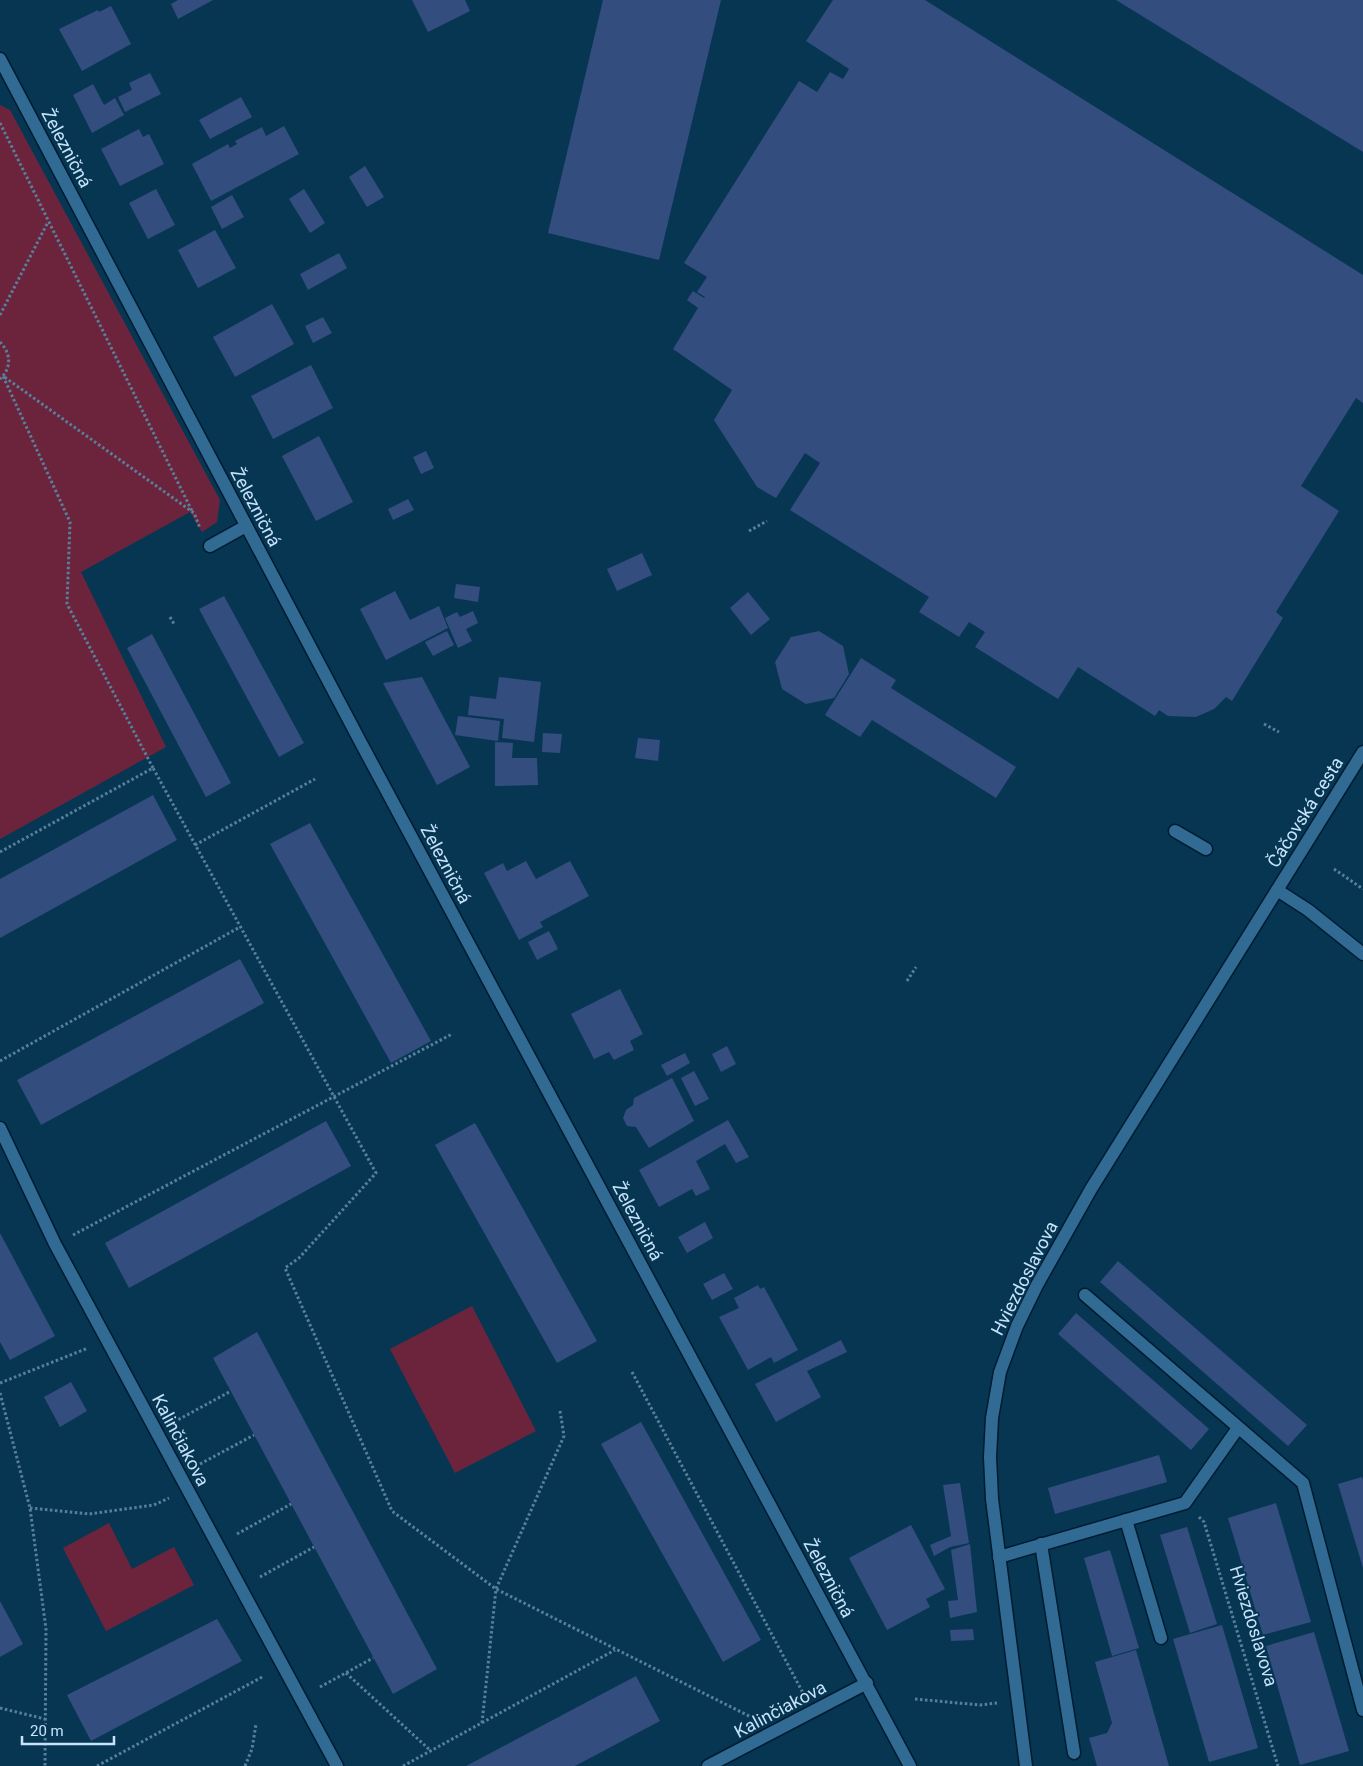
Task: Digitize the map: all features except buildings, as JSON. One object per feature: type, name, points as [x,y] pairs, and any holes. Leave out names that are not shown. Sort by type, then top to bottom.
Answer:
[{"type":"street","name":"Železničná","points":[[0,58],[4,75],[867,1683]]},
{"type":"street","points":[[210,546],[246,526]]},
{"type":"street","name":"Čáčovská cesta","points":[[1277,890],[1363,752]]},
{"type":"street","points":[[1175,831],[1206,849]]},
{"type":"street","points":[[1277,890],[1308,910],[1363,954]]},
{"type":"street","name":"Hviezdoslavova","points":[[1026,1766],[992,1499],[990,1457],[992,1418],[1000,1372],[1017,1326],[1037,1284],[1091,1189],[1277,890]]},
{"type":"street","name":"Kalinčiakova","points":[[0,1128],[55,1244],[337,1766]]},
{"type":"street","points":[[1085,1295],[1303,1483],[1363,1710]]},
{"type":"street","points":[[999,1557],[1185,1503],[1238,1428]]},
{"type":"street","points":[[1126,1520],[1161,1638]]},
{"type":"street","points":[[1041,1544],[1074,1753]]},
{"type":"street","points":[[867,1683],[910,1766]]},
{"type":"street","name":"Kalinčiakova","points":[[708,1766],[867,1683]]},
{"type":"path","points":[[0,123],[210,546]]},
{"type":"path","points":[[0,315],[48,221]]},
{"type":"path","points":[[0,342],[9,356],[9,363],[2,378]]},
{"type":"path","points":[[2,378],[194,513]]},
{"type":"path","points":[[2,378],[70,522],[67,604],[153,768],[376,1172],[299,1258],[285,1268],[392,1511],[496,1589],[777,1730]]},
{"type":"path","points":[[749,531],[767,521]]},
{"type":"path","points":[[170,617],[174,624]]},
{"type":"path","points":[[1264,724],[1279,732]]},
{"type":"path","points":[[0,852],[153,768]]},
{"type":"path","points":[[195,845],[315,779]]},
{"type":"path","points":[[1334,869],[1363,888]]},
{"type":"path","points":[[0,1061],[240,927]]},
{"type":"path","points":[[907,981],[916,968]]},
{"type":"path","points":[[55,1244],[452,1034]]},
{"type":"path","points":[[0,1383],[107,1340]]},
{"type":"path","points":[[632,1372],[806,1698]]},
{"type":"path","points":[[171,1424],[231,1391]]},
{"type":"path","points":[[0,1393],[30,1508],[46,1629],[45,1766]]},
{"type":"path","points":[[482,1723],[496,1589],[564,1436],[560,1410]]},
{"type":"path","points":[[193,1468],[254,1435]]},
{"type":"path","points":[[30,1508],[89,1514],[154,1505],[188,1490]]},
{"type":"path","name":"Hviezdoslavova","points":[[1185,1503],[1204,1522],[1278,1766]]},
{"type":"path","points":[[230,1537],[291,1504]]},
{"type":"path","points":[[252,1581],[314,1547]]},
{"type":"path","points":[[403,1766],[616,1650]]},
{"type":"path","points":[[318,1688],[374,1658]]},
{"type":"path","points":[[97,1766],[283,1666]]},
{"type":"path","points":[[346,1673],[431,1751]]},
{"type":"path","points":[[915,1699],[980,1705],[1018,1701]]},
{"type":"path","points":[[0,1708],[45,1719]]},
{"type":"path","points":[[245,1766],[252,1749],[256,1724]]},
{"type":"shaded area","points":[[0,105],[10,110],[220,500],[217,522],[202,532],[190,512],[81,572],[166,747],[0,839]]},
{"type":"shaded area","points":[[472,1306],[536,1431],[455,1473],[390,1349]]},
{"type":"shaded area","points":[[109,1523],[132,1569],[174,1547],[194,1585],[106,1631],[63,1548]]}]
